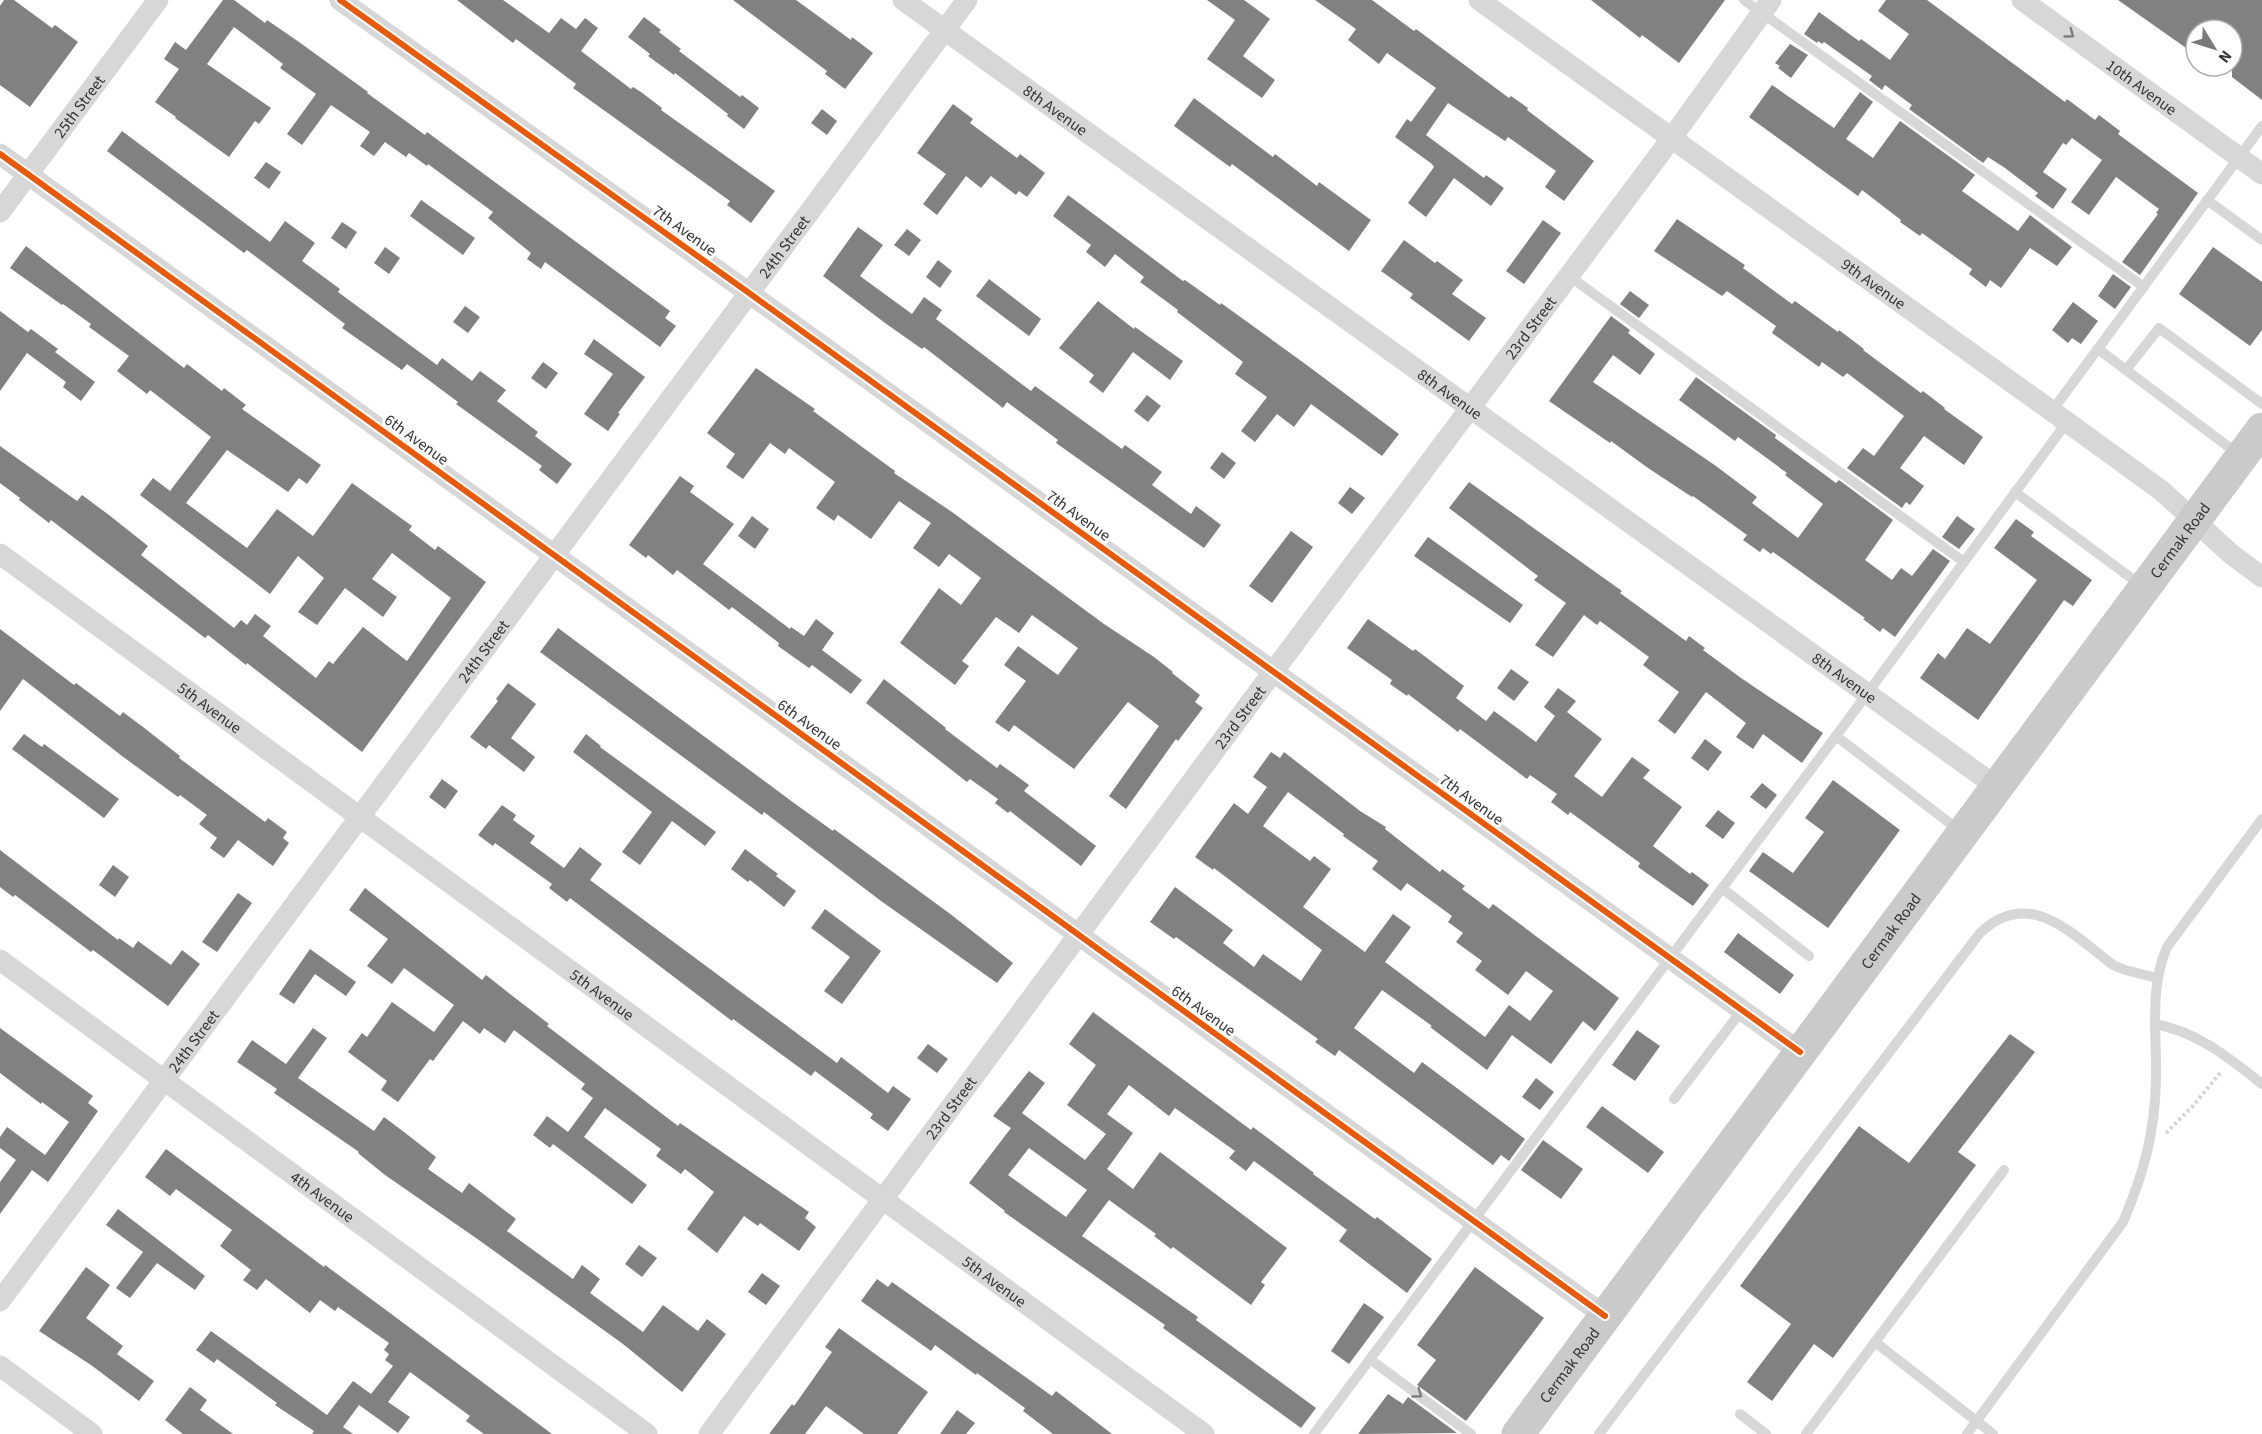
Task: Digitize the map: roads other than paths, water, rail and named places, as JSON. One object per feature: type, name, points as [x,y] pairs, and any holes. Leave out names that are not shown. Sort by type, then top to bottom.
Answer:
[{"type":"main road","name":"Cermak Road","points":[[1518,1434],[2262,429]]},
{"type":"street","name":"25th Street","points":[[0,212],[158,0]]},
{"type":"street","name":"7th Avenue","points":[[340,0],[750,292],[1800,1052]]},
{"type":"street","name":"8th Avenue","points":[[903,0],[1997,787]]},
{"type":"street","name":"24th Street","points":[[0,1301],[967,0]]},
{"type":"street","name":"9th Avenue","points":[[1479,0],[2060,416],[2162,492],[2231,554],[2262,577]]},
{"type":"street","name":"10th Avenue","points":[[2022,0],[2262,174]]},
{"type":"street","name":"23rd Street","points":[[709,1434],[1671,139],[1766,7]]},
{"type":"street","name":"6th Avenue","points":[[0,154],[1605,1316]]},
{"type":"street","name":"5th Avenue","points":[[0,554],[1204,1434]]},
{"type":"street","name":"4th Avenue","points":[[0,960],[647,1434]]},
{"type":"street","points":[[0,1366],[92,1434]]},
{"type":"lane","points":[[1744,0],[1766,7],[2144,287]]},
{"type":"lane","points":[[1314,1434],[1868,693],[2015,492],[2098,349],[2262,126]]},
{"type":"lane","points":[[2207,200],[2262,240]]},
{"type":"lane","points":[[1569,276],[1964,562]]},
{"type":"lane","points":[[2126,370],[2159,328],[2262,404]]},
{"type":"lane","points":[[2098,349],[2242,457]]},
{"type":"lane","points":[[2015,492],[2145,588]]},
{"type":"lane","points":[[1836,736],[1963,833]]},
{"type":"lane","points":[[1967,1434],[2124,1221],[2140,1182],[2148,1151],[2156,1081],[2155,1024],[2157,978],[2161,961],[2167,947],[2262,819]]},
{"type":"lane","points":[[1722,888],[1809,956]]},
{"type":"lane","points":[[1599,1434],[1863,1085],[1980,933],[1991,923],[2017,913],[2048,917],[2114,965],[2157,978]]},
{"type":"lane","points":[[1674,1099],[1742,1010]]},
{"type":"lane","points":[[2155,1024],[2187,1032],[2231,1060],[2262,1084]]},
{"type":"lane","points":[[1806,1434],[2004,1170]]},
{"type":"lane","points":[[1875,1342],[1993,1434]]},
{"type":"lane","points":[[1371,1360],[1471,1434]]},
{"type":"lane","points":[[1740,1414],[1767,1434]]}]
